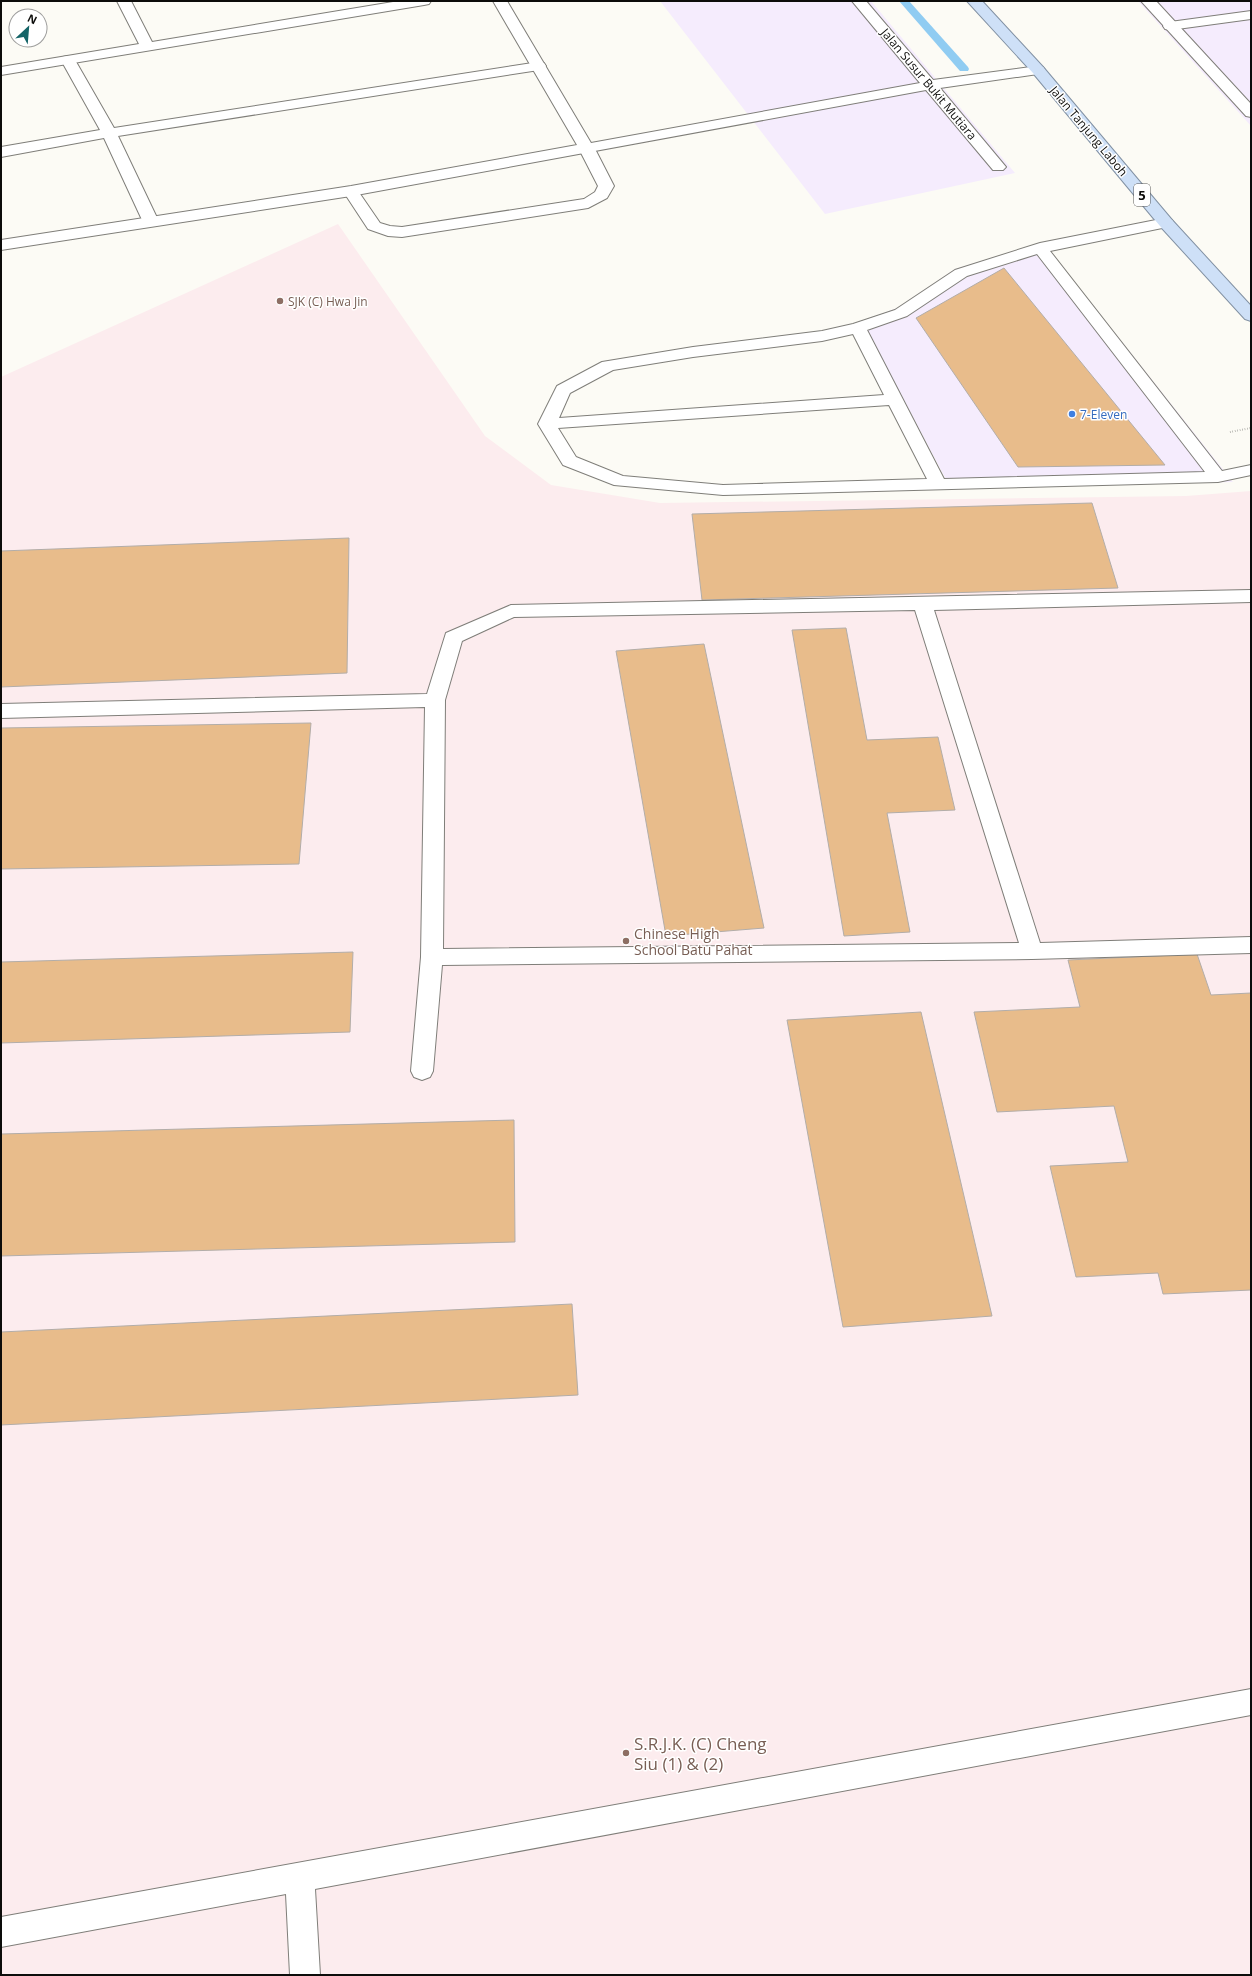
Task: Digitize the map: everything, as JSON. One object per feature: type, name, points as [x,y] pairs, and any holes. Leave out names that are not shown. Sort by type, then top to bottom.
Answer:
[{"type":"highway","name":"Jalan Tanjung Laboh","points":[[974,1],[1038,70],[1166,223],[1251,316]]},
{"type":"street","points":[[124,1],[147,45]]},
{"type":"street","points":[[1,71],[147,45],[306,13],[424,1]]},
{"type":"street","points":[[351,191],[374,226],[388,231],[402,232],[588,203],[602,195],[606,186],[586,147],[500,1]]},
{"type":"street","name":"Jalan Susur Bukit Mutiara","points":[[859,1],[998,167]]},
{"type":"street","points":[[1148,1],[1251,113]]},
{"type":"street","points":[[1170,26],[1251,16]]},
{"type":"street","points":[[68,60],[109,133],[151,222]]},
{"type":"street","points":[[1,152],[109,133],[539,66]]},
{"type":"street","points":[[1,245],[351,191],[930,85],[1038,70]]},
{"type":"street","points":[[547,424],[563,390],[608,366],[693,352],[822,336],[858,328],[901,313],[961,273],[1040,248],[1166,223]]},
{"type":"street","points":[[1040,248],[1218,477]]},
{"type":"street","points":[[858,328],[938,484]]},
{"type":"street","points":[[547,424],[895,399]]},
{"type":"street","points":[[547,424],[569,461],[620,481],[722,490],[1218,477],[1251,470]]},
{"type":"street","points":[[422,1071],[432,957],[435,700],[452,637],[511,611],[923,604],[1251,596]]},
{"type":"street","points":[[923,604],[1032,951]]},
{"type":"street","points":[[1,711],[435,700]]},
{"type":"street","points":[[432,957],[1032,951],[1251,945]]},
{"type":"street","points":[[1,1932],[1251,1702]]},
{"type":"street","points":[[300,1877],[305,1975]]},
{"type":"shaded area","points":[[660,1],[871,1],[1015,173],[825,214]]},
{"type":"shaded area","points":[[1138,1],[1251,1],[1251,126]]},
{"type":"shaded area","name":"Chinese High School Batu Pahat","points":[[338,224],[485,436],[551,485],[660,503],[1186,496],[1251,491],[1251,1975],[1,1975],[1,377]]},
{"type":"shaded area","points":[[1043,242],[1233,482],[951,489],[862,321],[897,308],[955,269]]},
{"type":"building","points":[[1004,268],[1165,465],[1018,467],[916,318]]},
{"type":"building","points":[[1092,503],[1118,588],[702,600],[692,514]]},
{"type":"building","points":[[349,538],[347,673],[1,687],[1,551]]},
{"type":"building","points":[[846,628],[867,740],[938,737],[955,810],[887,813],[910,932],[844,936],[792,630]]},
{"type":"building","points":[[704,644],[764,928],[666,936],[616,651]]},
{"type":"building","points":[[311,723],[299,864],[1,869],[1,728]]},
{"type":"building","points":[[353,952],[350,1032],[1,1043],[1,962]]},
{"type":"building","points":[[1197,954],[1211,995],[1251,993],[1251,1290],[1163,1294],[1158,1273],[1076,1277],[1050,1166],[1128,1162],[1114,1106],[997,1112],[974,1012],[1080,1007],[1068,960]]},
{"type":"building","points":[[921,1012],[992,1316],[843,1327],[787,1020]]},
{"type":"building","points":[[514,1120],[515,1242],[1,1256],[1,1134]]},
{"type":"building","points":[[572,1304],[578,1395],[1,1425],[1,1332]]},
{"type":"waterway","points":[[904,1],[964,69]]},
{"type":"place","name":"SJK (C) Hwa Jin","points":[[280,301]]},
{"type":"place","name":"7-Eleven","points":[[1072,414]]},
{"type":"place","name":"Chinese High School Batu Pahat","points":[[626,941]]},
{"type":"place","name":"S.R.J.K. (C) Cheng Siu (1) & (2)","points":[[626,1753]]}]
